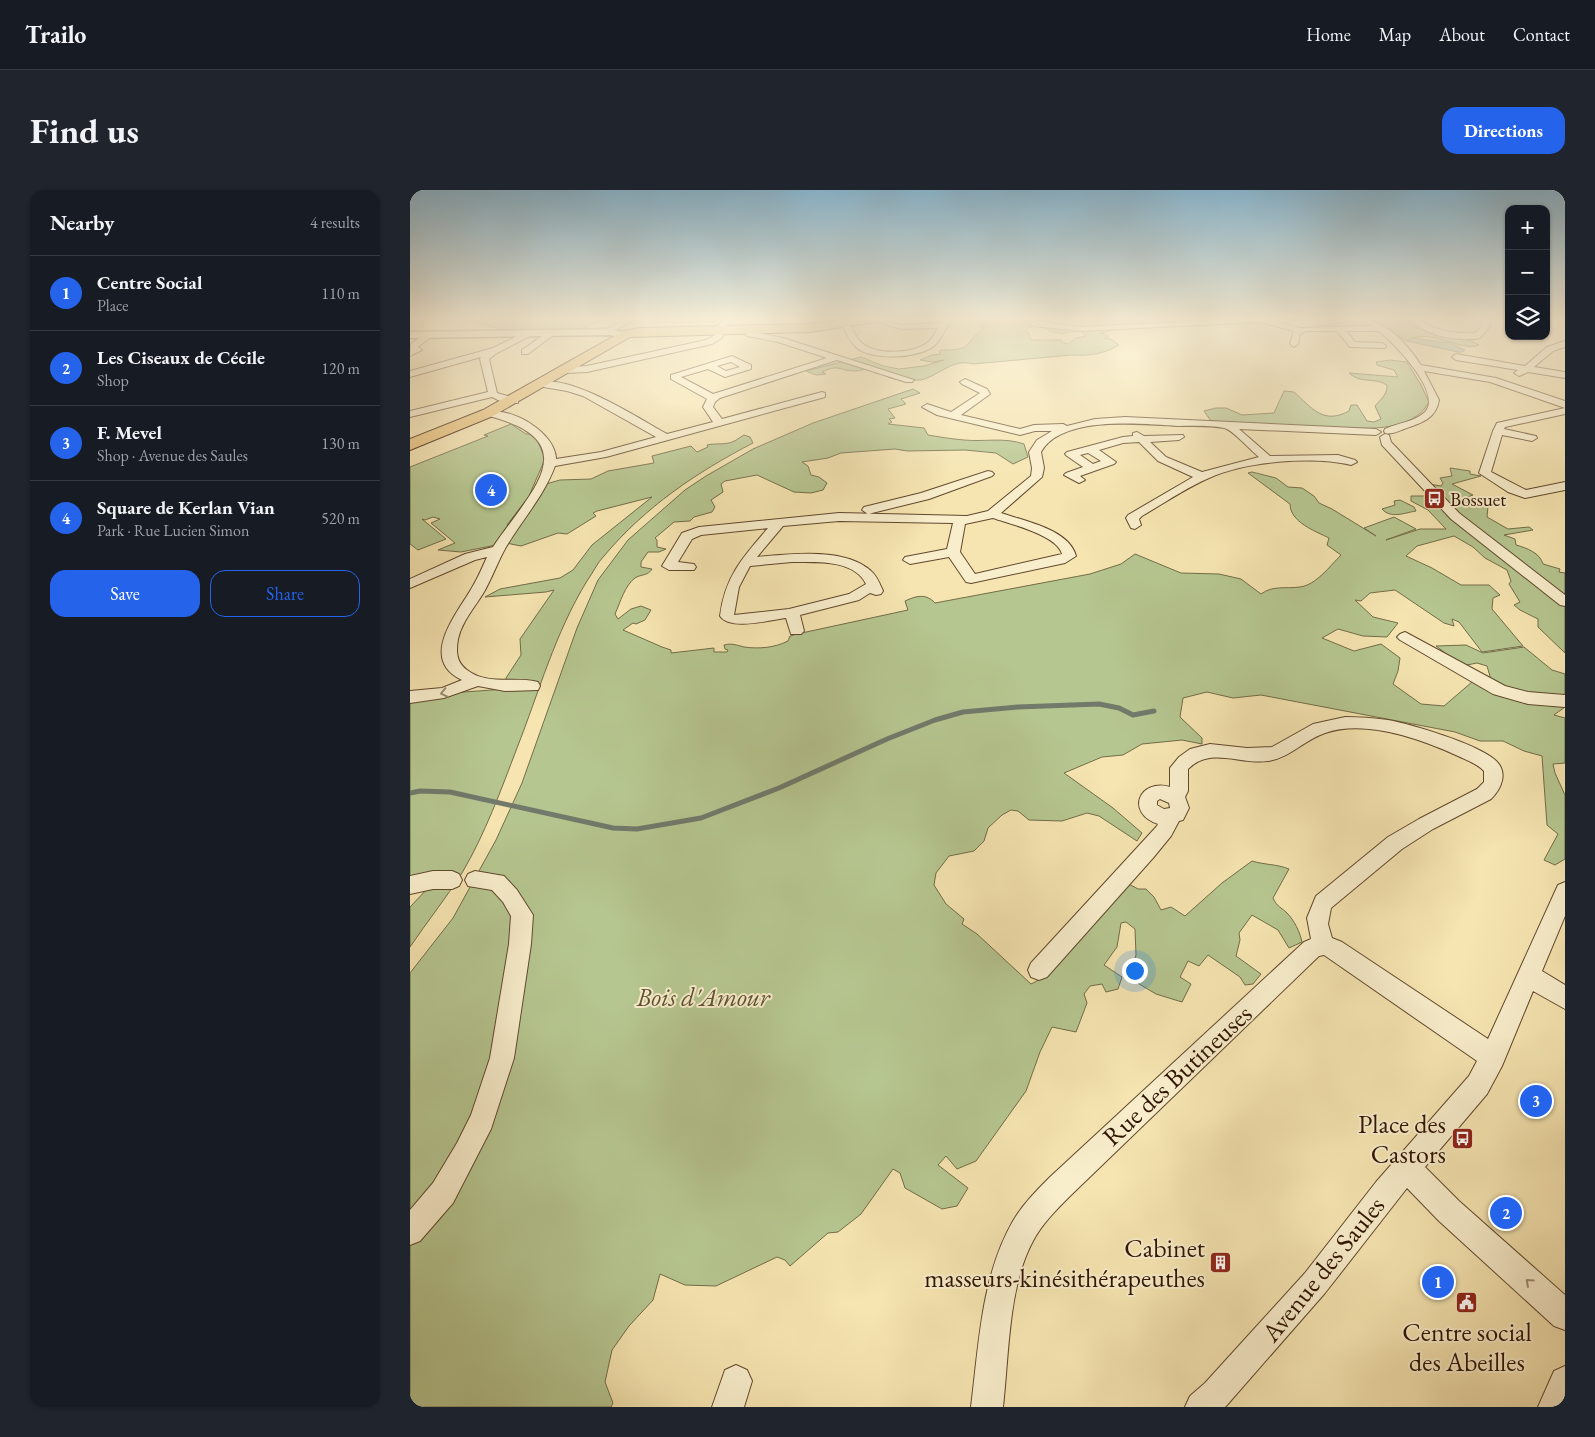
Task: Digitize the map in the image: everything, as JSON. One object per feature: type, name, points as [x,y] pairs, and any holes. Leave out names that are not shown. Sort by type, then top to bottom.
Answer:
[{"type":"main road","points":[[458,426],[517,398],[556,376]]},
{"type":"main road","points":[[410,445],[493,414],[517,398]]},
{"type":"street","points":[[488,376],[493,394],[498,398],[517,398]]},
{"type":"street","points":[[680,376],[674,378],[715,398]]},
{"type":"street","points":[[720,423],[709,409],[710,402],[715,398],[780,376]]},
{"type":"street","points":[[895,376],[909,380]]},
{"type":"street","points":[[689,567],[669,566],[691,533],[707,529],[860,516],[960,520],[978,519],[992,514],[1036,477],[1038,468],[1036,452],[1041,442],[1052,434],[1094,422],[1116,420],[1383,433],[1424,418],[1433,407],[1433,397],[1422,376]]},
{"type":"street","points":[[1477,376],[1503,382],[1565,405]]},
{"type":"street","points":[[1503,382],[1514,376]]},
{"type":"street","points":[[954,415],[985,394],[984,391],[965,382]]},
{"type":"street","points":[[542,384],[569,388],[586,394],[666,438]]},
{"type":"street","points":[[410,414],[493,394]]},
{"type":"street","points":[[550,463],[593,457],[822,395]]},
{"type":"street","points":[[927,407],[1020,432],[1029,428],[1041,427],[1069,428]]},
{"type":"street","points":[[1565,411],[1501,425],[1486,474],[1517,492],[1525,494],[1565,486]]},
{"type":"street","points":[[493,414],[522,423],[537,432],[548,447],[551,456],[550,463],[535,496],[494,556],[482,584],[453,631],[449,644],[453,664],[460,673],[476,681],[503,687],[532,686]]},
{"type":"street","points":[[1230,426],[1267,459]]},
{"type":"street","points":[[1498,431],[1532,438]]},
{"type":"street","points":[[1020,432],[1022,437],[1041,442]]},
{"type":"street","points":[[1383,433],[1386,443],[1449,510],[1565,602]]},
{"type":"street","points":[[1092,468],[1071,454],[1118,440],[1139,437],[1179,437]]},
{"type":"street","points":[[1139,437],[1162,459],[1201,476]]},
{"type":"street","points":[[1078,480],[1070,475],[1115,462],[1090,449]]},
{"type":"street","points":[[1135,525],[1132,518],[1144,509],[1201,476],[1234,466],[1267,459],[1338,458],[1351,462]]},
{"type":"street","points":[[860,516],[866,511],[926,496],[988,474]]},
{"type":"street","points":[[920,518],[926,496]]},
{"type":"street","points":[[1120,511],[1144,509]]},
{"type":"street","points":[[960,520],[954,552],[971,579],[1069,556],[1067,548],[1053,536],[992,514]]},
{"type":"street","points":[[746,562],[810,558],[835,561],[851,565],[865,572],[875,588],[854,596],[792,613],[735,620],[729,618],[728,612],[733,580],[746,562],[779,523]]},
{"type":"street","points":[[910,560],[954,552]]},
{"type":"street","points":[[410,584],[457,564],[494,556]]},
{"type":"street","points":[[792,613],[796,631]]},
{"type":"street","points":[[1404,637],[1499,690],[1528,698],[1565,701]]},
{"type":"street","points":[[410,697],[444,693],[476,681]]},
{"type":"street","points":[[1039,970],[1164,831],[1179,791],[1179,768],[1184,762],[1201,752],[1210,750],[1270,754],[1284,749],[1290,743],[1317,729],[1340,724],[1376,725],[1423,734],[1438,739],[1487,763],[1492,768],[1495,779],[1490,789],[1484,794],[1426,824],[1395,843],[1323,902],[1318,911],[1318,930],[1324,945],[1334,948],[1494,1057]]},
{"type":"street","points":[[410,885],[433,880],[498,882],[522,915],[520,944],[502,1058],[482,1120],[443,1193],[410,1232]]},
{"type":"street","name":"Avenue des Saules","points":[[1214,1403],[1309,1290],[1407,1168],[1478,1085],[1494,1057],[1565,891]]},
{"type":"street","name":"Rue des Butineuses","points":[[988,1407],[1006,1277],[1018,1240],[1031,1220],[1045,1202],[1140,1110],[1312,949],[1324,945]]},
{"type":"street","points":[[1529,974],[1565,998]]},
{"type":"street","points":[[1407,1168],[1466,1226],[1565,1315]]},
{"type":"street","points":[[1554,1407],[1565,1382]]},
{"type":"green space","points":[[887,376],[932,376],[921,380],[899,379]]},
{"type":"green space","points":[[1353,376],[1415,376],[1429,402],[1417,416],[1392,426],[1338,428],[1211,421],[1204,411],[1226,408],[1242,415],[1274,413],[1284,391],[1294,392],[1312,409],[1325,415],[1340,415],[1349,411],[1351,405],[1357,405],[1367,421],[1374,422],[1381,419],[1375,406],[1385,394],[1387,385],[1378,381],[1363,380]]},
{"type":"green space","name":"Bois d'Amour","points":[[913,389],[920,393],[901,399],[906,404],[888,409],[895,418],[889,419],[892,422],[888,424],[924,428],[928,435],[950,439],[1016,442],[1024,444],[1028,457],[1013,464],[996,453],[965,450],[907,451],[895,449],[841,453],[828,458],[802,462],[808,466],[811,475],[819,477],[827,483],[823,490],[811,493],[794,492],[757,475],[725,481],[721,484],[723,492],[711,500],[715,507],[712,512],[694,517],[690,521],[674,522],[655,538],[657,540],[657,547],[666,549],[659,552],[648,552],[641,562],[641,567],[652,569],[631,581],[615,614],[618,619],[631,609],[641,606],[651,610],[645,620],[636,624],[633,623],[623,630],[671,650],[671,653],[714,648],[714,652],[727,652],[728,650],[725,649],[724,645],[729,644],[761,648],[783,643],[788,641],[790,636],[797,634],[908,610],[905,601],[917,597],[928,598],[935,603],[1090,574],[1121,564],[1135,554],[1181,573],[1219,574],[1241,579],[1261,594],[1275,588],[1306,586],[1317,579],[1341,555],[1327,545],[1329,538],[1299,521],[1294,516],[1290,504],[1248,473],[1252,472],[1276,478],[1288,487],[1302,488],[1314,496],[1319,503],[1376,536],[1364,528],[1394,517],[1416,529],[1386,540],[1420,529],[1446,529],[1428,510],[1411,501],[1411,496],[1436,496],[1429,484],[1441,486],[1443,483],[1440,478],[1452,476],[1450,468],[1470,471],[1470,474],[1481,476],[1452,484],[1473,495],[1464,498],[1473,506],[1477,502],[1488,506],[1487,517],[1508,529],[1529,527],[1533,530],[1504,535],[1515,539],[1516,545],[1529,549],[1536,554],[1543,564],[1560,569],[1559,572],[1565,573],[1565,653],[1538,627],[1538,619],[1514,605],[1520,602],[1509,584],[1511,581],[1507,570],[1485,558],[1473,547],[1454,536],[1417,546],[1406,556],[1432,568],[1461,585],[1489,585],[1500,595],[1493,598],[1492,609],[1523,646],[1482,652],[1459,622],[1452,619],[1454,626],[1444,623],[1395,590],[1370,593],[1361,601],[1355,600],[1373,617],[1398,623],[1387,637],[1363,636],[1338,629],[1322,638],[1354,651],[1381,644],[1400,658],[1393,684],[1421,704],[1444,706],[1472,682],[1494,690],[1487,666],[1477,663],[1462,666],[1436,646],[1466,645],[1483,653],[1524,647],[1552,670],[1565,674],[1565,707],[1554,715],[1565,718],[1565,763],[1553,764],[1565,795],[1565,859],[1555,865],[1544,860],[1558,834],[1547,825],[1542,756],[1524,751],[1503,741],[1480,741],[1455,732],[1261,695],[1233,698],[1207,692],[1183,698],[1180,717],[1202,738],[1202,744],[1182,740],[1142,744],[1123,755],[1102,757],[1064,773],[1113,808],[1142,833],[1137,841],[1099,816],[1087,813],[1062,821],[1029,820],[1018,811],[1011,810],[1002,815],[988,828],[984,841],[974,851],[949,856],[936,873],[934,885],[946,904],[964,919],[962,924],[977,934],[1031,984],[1037,981],[1102,908],[1127,883],[1138,889],[1146,889],[1154,897],[1161,910],[1171,907],[1185,916],[1222,883],[1252,861],[1289,869],[1273,898],[1292,919],[1302,942],[1289,948],[1278,930],[1252,915],[1239,933],[1240,940],[1236,956],[1261,974],[1253,984],[1245,985],[1240,977],[1208,955],[1199,966],[1188,961],[1180,977],[1191,984],[1182,1002],[1156,994],[1129,978],[1136,955],[1135,929],[1126,922],[1121,923],[1117,947],[1104,965],[1122,977],[1118,989],[1106,992],[1102,984],[1090,986],[1084,994],[1087,1003],[1076,1032],[1052,1027],[1040,1052],[1026,1091],[976,1161],[957,1169],[946,1156],[938,1165],[968,1188],[957,1206],[942,1209],[905,1188],[900,1173],[893,1169],[861,1214],[838,1232],[828,1233],[790,1266],[785,1260],[777,1257],[716,1286],[685,1285],[660,1274],[653,1300],[629,1326],[612,1350],[605,1382],[613,1403],[611,1407],[410,1407],[410,973],[453,918],[496,840],[522,783],[577,628],[598,580],[628,540],[685,490],[706,476],[753,449],[813,423]]},
{"type":"green space","points":[[511,424],[526,434],[532,434],[537,439],[545,459],[529,496],[507,525],[522,520],[546,484],[560,480],[591,479],[608,471],[654,463],[652,456],[691,446],[697,452],[708,447],[707,445],[729,443],[744,435],[750,437],[753,443],[712,466],[654,506],[620,538],[599,562],[566,621],[548,663],[505,780],[478,843],[450,892],[410,947],[410,907],[430,886],[410,880],[410,696],[505,689],[506,678],[521,655],[520,639],[554,590],[485,597],[500,589],[560,578],[573,570],[592,545],[652,497],[597,511],[593,513],[596,516],[567,534],[558,533],[521,546],[506,543],[461,552],[438,550],[455,543],[431,523],[440,519],[433,517],[425,520],[422,519],[446,539],[418,550],[410,544],[410,467],[488,436],[484,435]]},
{"type":"green space","points":[[1400,500],[1414,507],[1416,511],[1394,515],[1382,509],[1395,505],[1394,501]]},
{"type":"waterway","points":[[410,793],[420,791],[450,792],[613,828],[637,829],[701,818],[779,788],[887,739],[935,720],[963,712],[1018,707],[1099,704],[1119,708],[1133,715],[1154,711]]},
{"type":"place","name":"Square de Kerlan Vian","points":[[491,490]]},
{"type":"place","name":"Bossuet","points":[[1434,499]]},
{"type":"place","name":"F. Mevel","points":[[1536,1101]]},
{"type":"place","name":"Place des Castors","points":[[1462,1139]]},
{"type":"place","name":"Les Ciseaux de Cécile","points":[[1506,1213]]},
{"type":"place","name":"Cabinet masseurs-kinésithérapeuthes","points":[[1221,1263]]},
{"type":"place","name":"Centre Social","points":[[1438,1282]]},
{"type":"place","name":"Centre social des Abeilles","points":[[1467,1302]]}]
